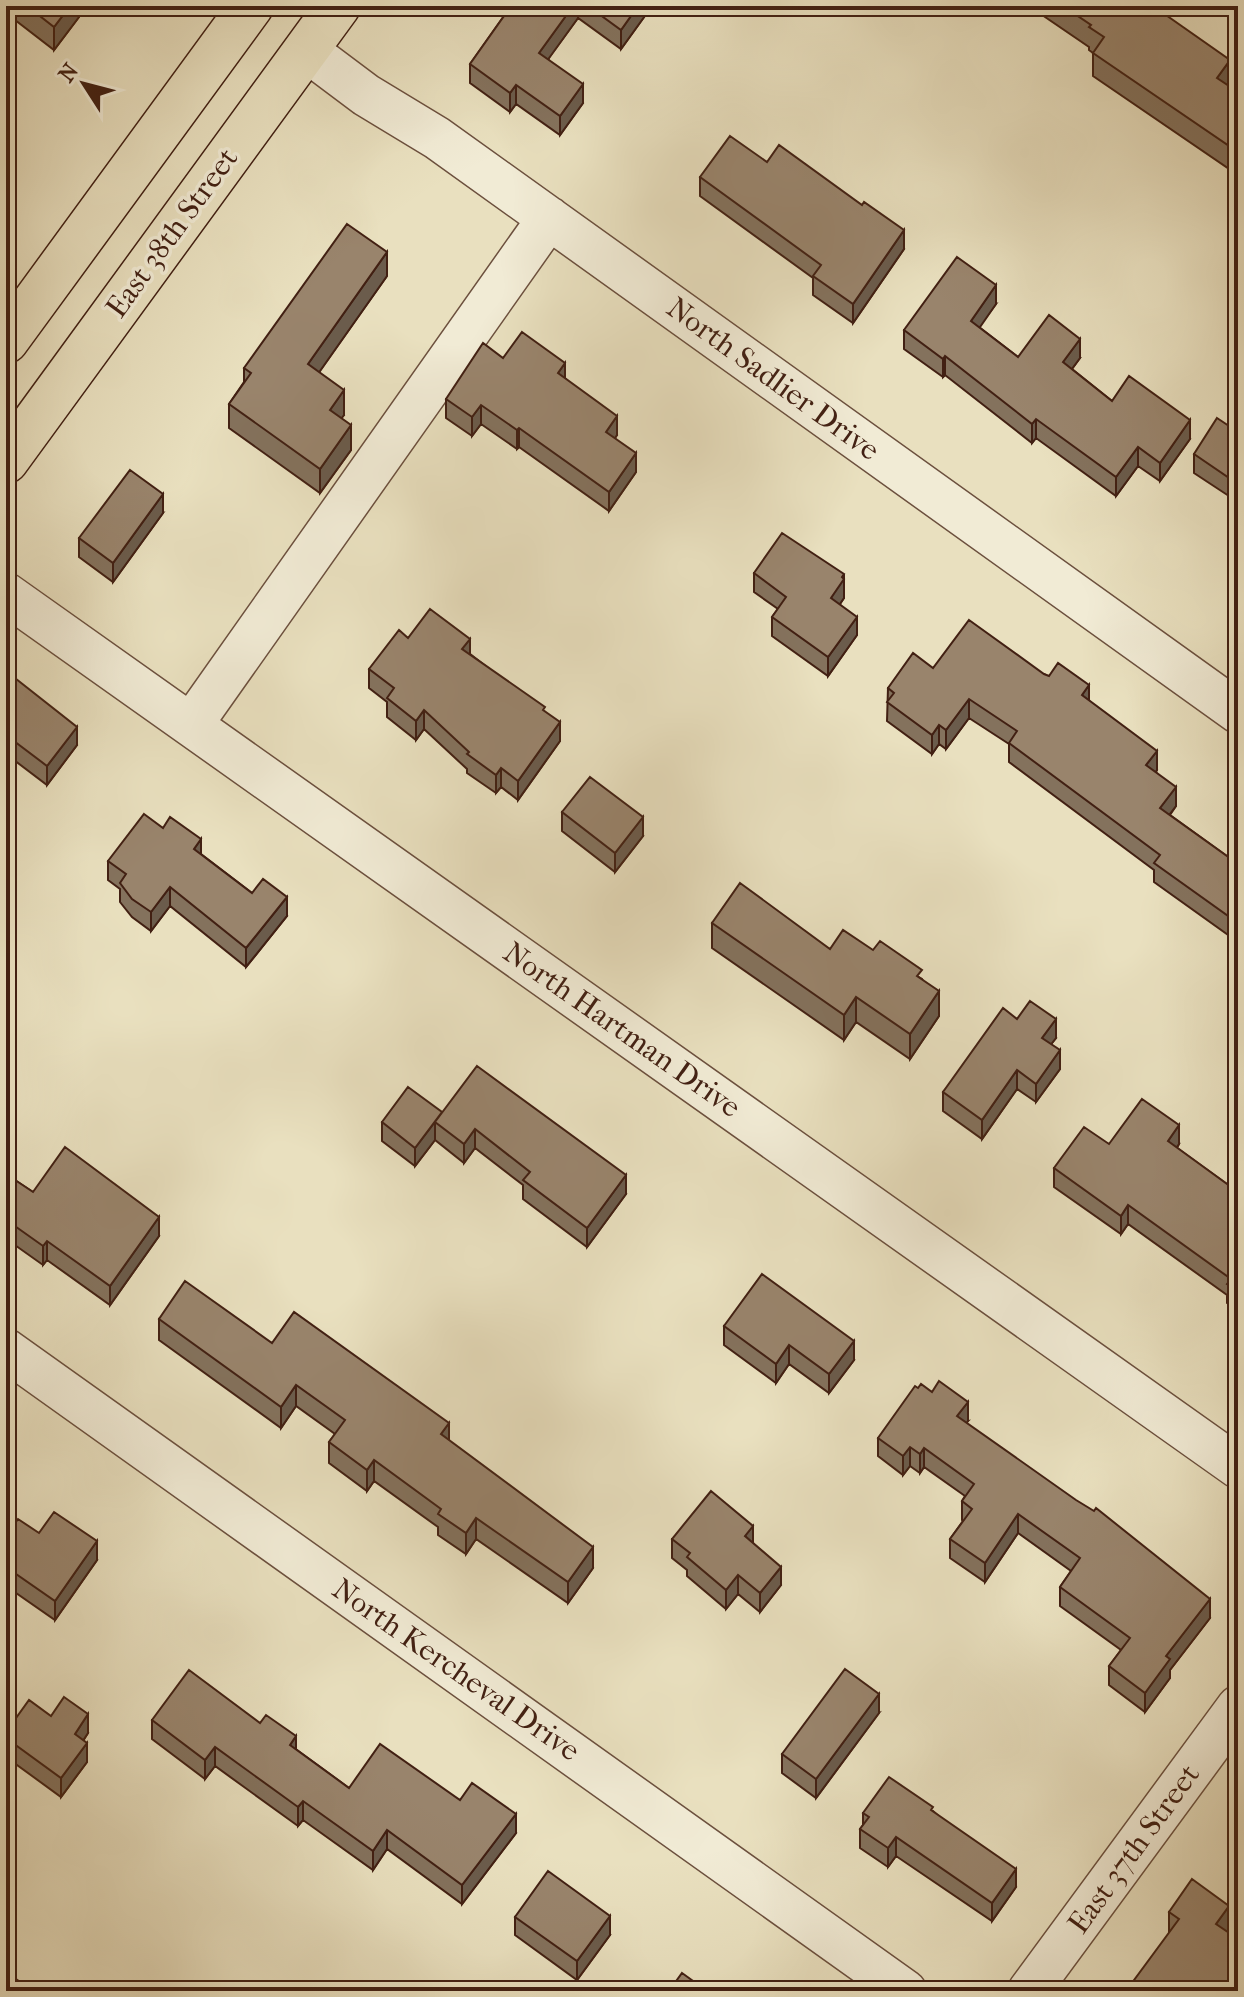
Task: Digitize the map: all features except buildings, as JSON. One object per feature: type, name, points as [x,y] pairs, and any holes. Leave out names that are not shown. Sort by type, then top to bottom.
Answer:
[{"type":"main road","name":"East 38th Street","points":[[6,461],[338,6]]},
{"type":"main road","points":[[6,341],[246,8]]},
{"type":"street","name":"North Sadlier Drive","points":[[306,50],[366,95],[437,138],[1238,712]]},
{"type":"street","points":[[191,725],[549,218]]},
{"type":"street","name":"North Hartman Drive","points":[[6,594],[1238,1467]]},
{"type":"street","name":"North Kercheval Drive","points":[[6,1350],[905,1991]]},
{"type":"street","name":"East 37th Street","points":[[1029,1991],[1238,1707]]}]
